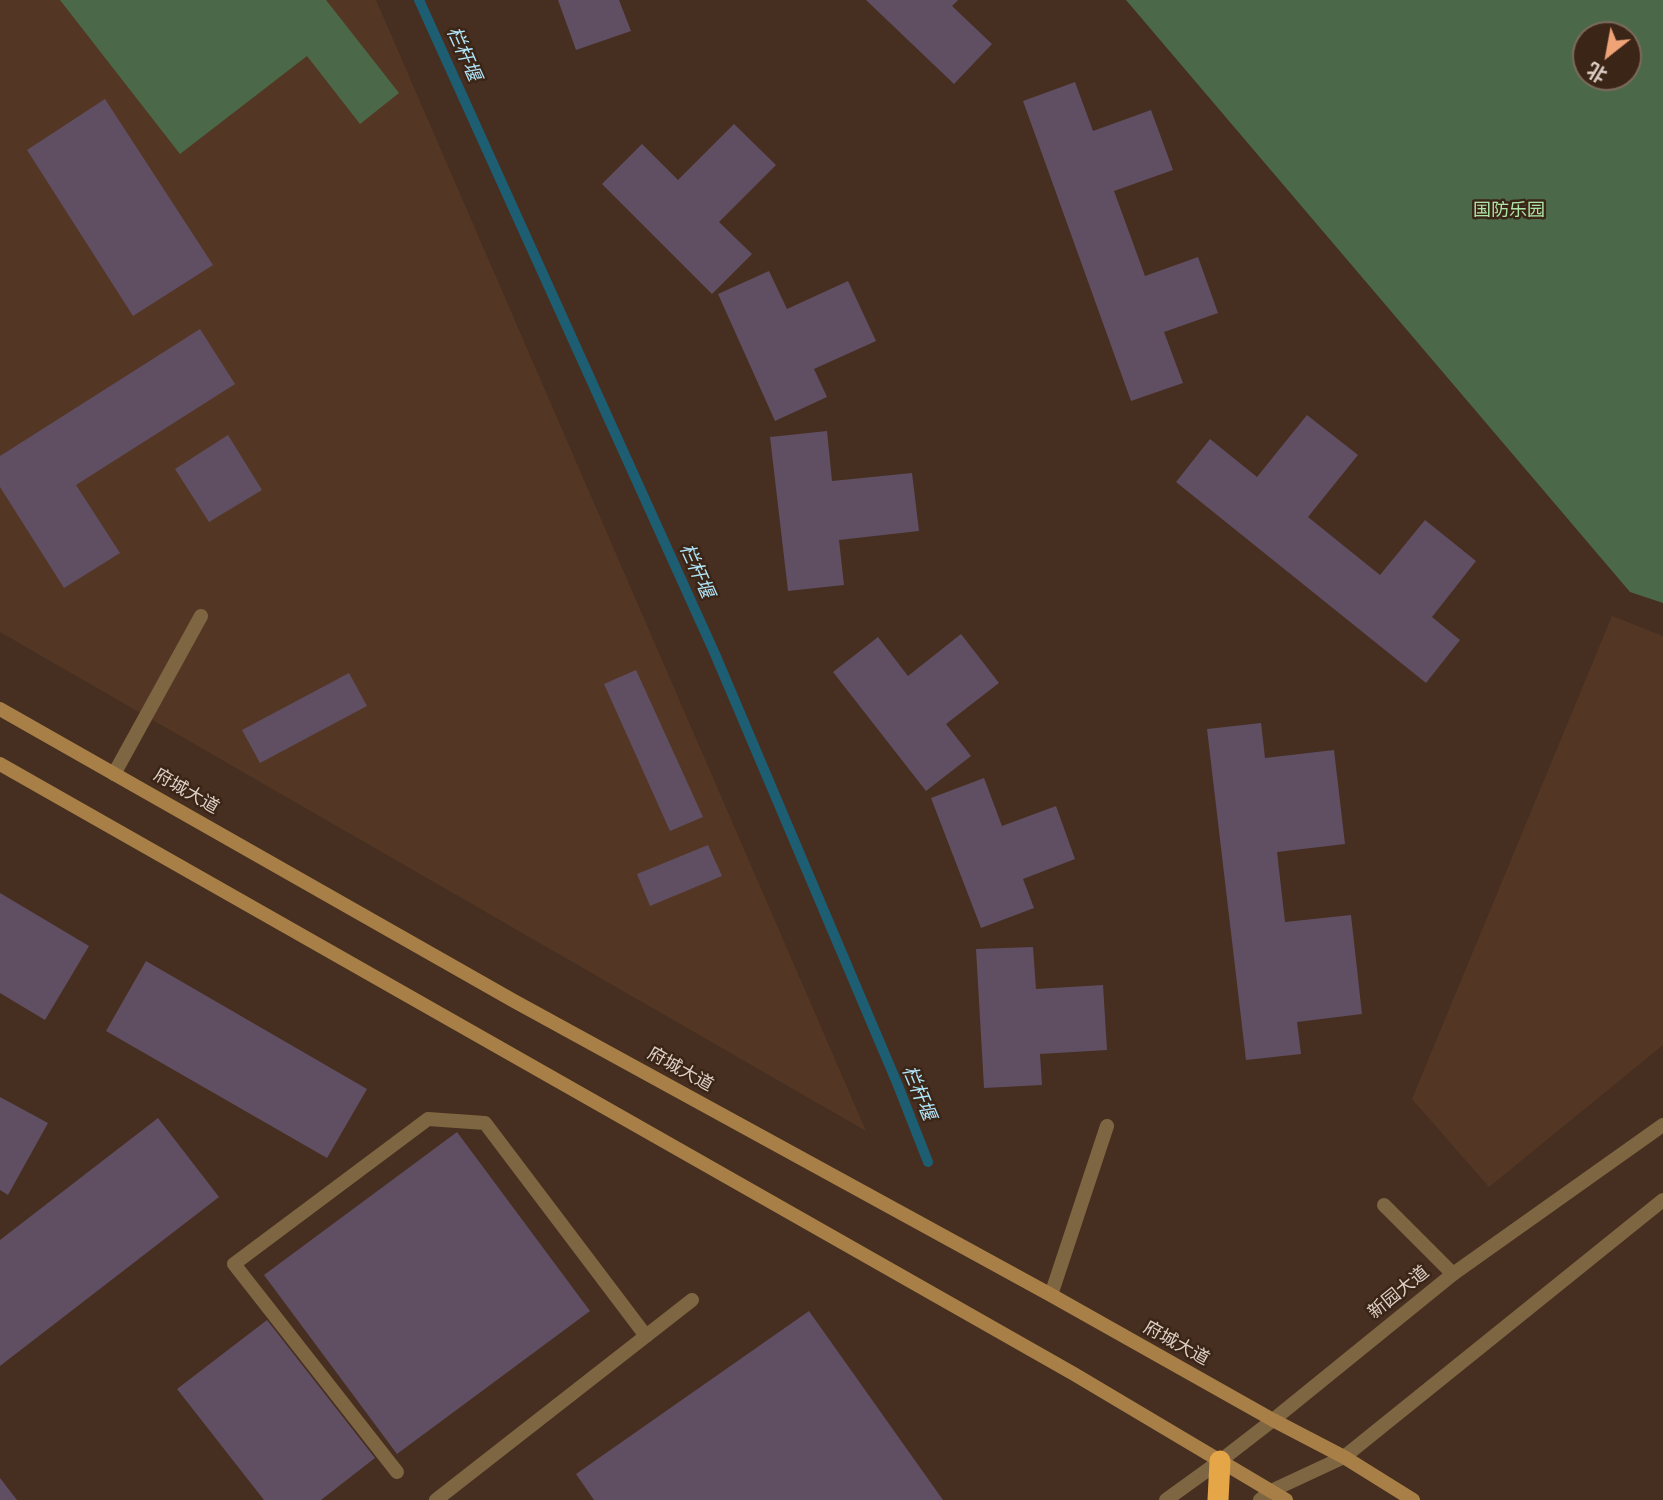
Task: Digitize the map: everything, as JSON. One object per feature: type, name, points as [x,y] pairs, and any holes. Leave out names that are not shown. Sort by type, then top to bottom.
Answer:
[{"type":"highway","points":[[1219,1500],[1220,1461]]},
{"type":"main road","name":"府城大道","points":[[0,709],[526,1007],[1273,1420],[1345,1457],[1413,1500]]},
{"type":"main road","points":[[0,764],[1074,1374],[1220,1461],[1266,1496],[1286,1500]]},
{"type":"street","points":[[114,774],[201,616]]},
{"type":"street","points":[[397,1472],[234,1264],[428,1119],[485,1123],[646,1336]]},
{"type":"street","name":"新园大道","points":[[1166,1500],[1273,1420],[1453,1274],[1663,1125]]},
{"type":"street","points":[[1051,1295],[1107,1126]]},
{"type":"street","points":[[1266,1496],[1345,1457],[1663,1200]]},
{"type":"street","points":[[1384,1205],[1453,1274]]},
{"type":"street","points":[[436,1500],[692,1300]]},
{"type":"shaded area","points":[[0,0],[376,0],[866,1131],[0,632]]},
{"type":"shaded area","points":[[1612,616],[1663,636],[1663,1045],[1489,1187],[1412,1099]]},
{"type":"green space","points":[[60,0],[326,0],[399,93],[360,124],[307,56],[180,154]]},
{"type":"green space","name":"国防乐园","points":[[1126,0],[1663,0],[1663,603],[1630,592]]},
{"type":"building","points":[[558,0],[619,0],[631,31],[576,50]]},
{"type":"building","points":[[866,0],[958,0],[952,6],[992,44],[954,84]]},
{"type":"building","points":[[1075,82],[1093,131],[1151,110],[1173,170],[1114,191],[1145,276],[1198,257],[1218,313],[1164,332],[1183,383],[1131,401],[1023,101]]},
{"type":"building","points":[[105,99],[213,265],[133,316],[27,150]]},
{"type":"building","points":[[734,124],[776,165],[719,222],[752,254],[712,294],[602,184],[642,144],[678,180]]},
{"type":"building","points":[[769,271],[787,309],[848,281],[876,341],[814,369],[827,397],[775,421],[718,294]]},
{"type":"building","points":[[200,329],[235,384],[76,485],[120,553],[64,588],[0,487],[0,456]]},
{"type":"building","points":[[1307,415],[1358,455],[1308,517],[1380,575],[1425,520],[1476,561],[1432,617],[1460,640],[1426,683],[1176,482],[1210,439],[1257,477]]},
{"type":"building","points":[[827,431],[832,481],[912,473],[919,531],[839,540],[844,585],[788,591],[770,437]]},
{"type":"building","points":[[228,435],[262,490],[209,522],[175,469]]},
{"type":"building","points":[[961,634],[999,683],[946,724],[971,756],[926,791],[833,672],[878,637],[908,676]]},
{"type":"building","points":[[636,670],[703,817],[670,831],[604,684]]},
{"type":"building","points":[[349,673],[367,706],[260,763],[242,730]]},
{"type":"building","points":[[1261,723],[1265,758],[1334,750],[1345,844],[1277,852],[1285,922],[1351,915],[1362,1014],[1297,1022],[1301,1054],[1246,1060],[1207,729]]},
{"type":"building","points":[[984,778],[1002,826],[1056,806],[1075,859],[1023,879],[1034,908],[981,928],[931,798]]},
{"type":"building","points":[[708,845],[722,876],[650,906],[637,874]]},
{"type":"building","points":[[0,893],[89,946],[45,1020],[0,993]]},
{"type":"building","points":[[1033,947],[1036,989],[1103,985],[1107,1050],[1040,1054],[1042,1085],[984,1088],[976,949]]},
{"type":"building","points":[[146,961],[367,1089],[327,1158],[106,1031]]},
{"type":"building","points":[[0,1097],[48,1123],[8,1195],[0,1190]]},
{"type":"building","points":[[158,1118],[219,1197],[0,1366],[0,1240]]},
{"type":"building","points":[[457,1132],[590,1311],[397,1454],[264,1275]]},
{"type":"building","points":[[809,1311],[943,1500],[594,1500],[576,1474]]},
{"type":"building","points":[[267,1320],[375,1458],[321,1500],[264,1500],[177,1389]]},
{"type":"building","points":[[0,1478],[17,1500],[0,1500]]},
{"type":"waterway","name":"栏杆堰","points":[[419,0],[715,654],[928,1162]]}]
